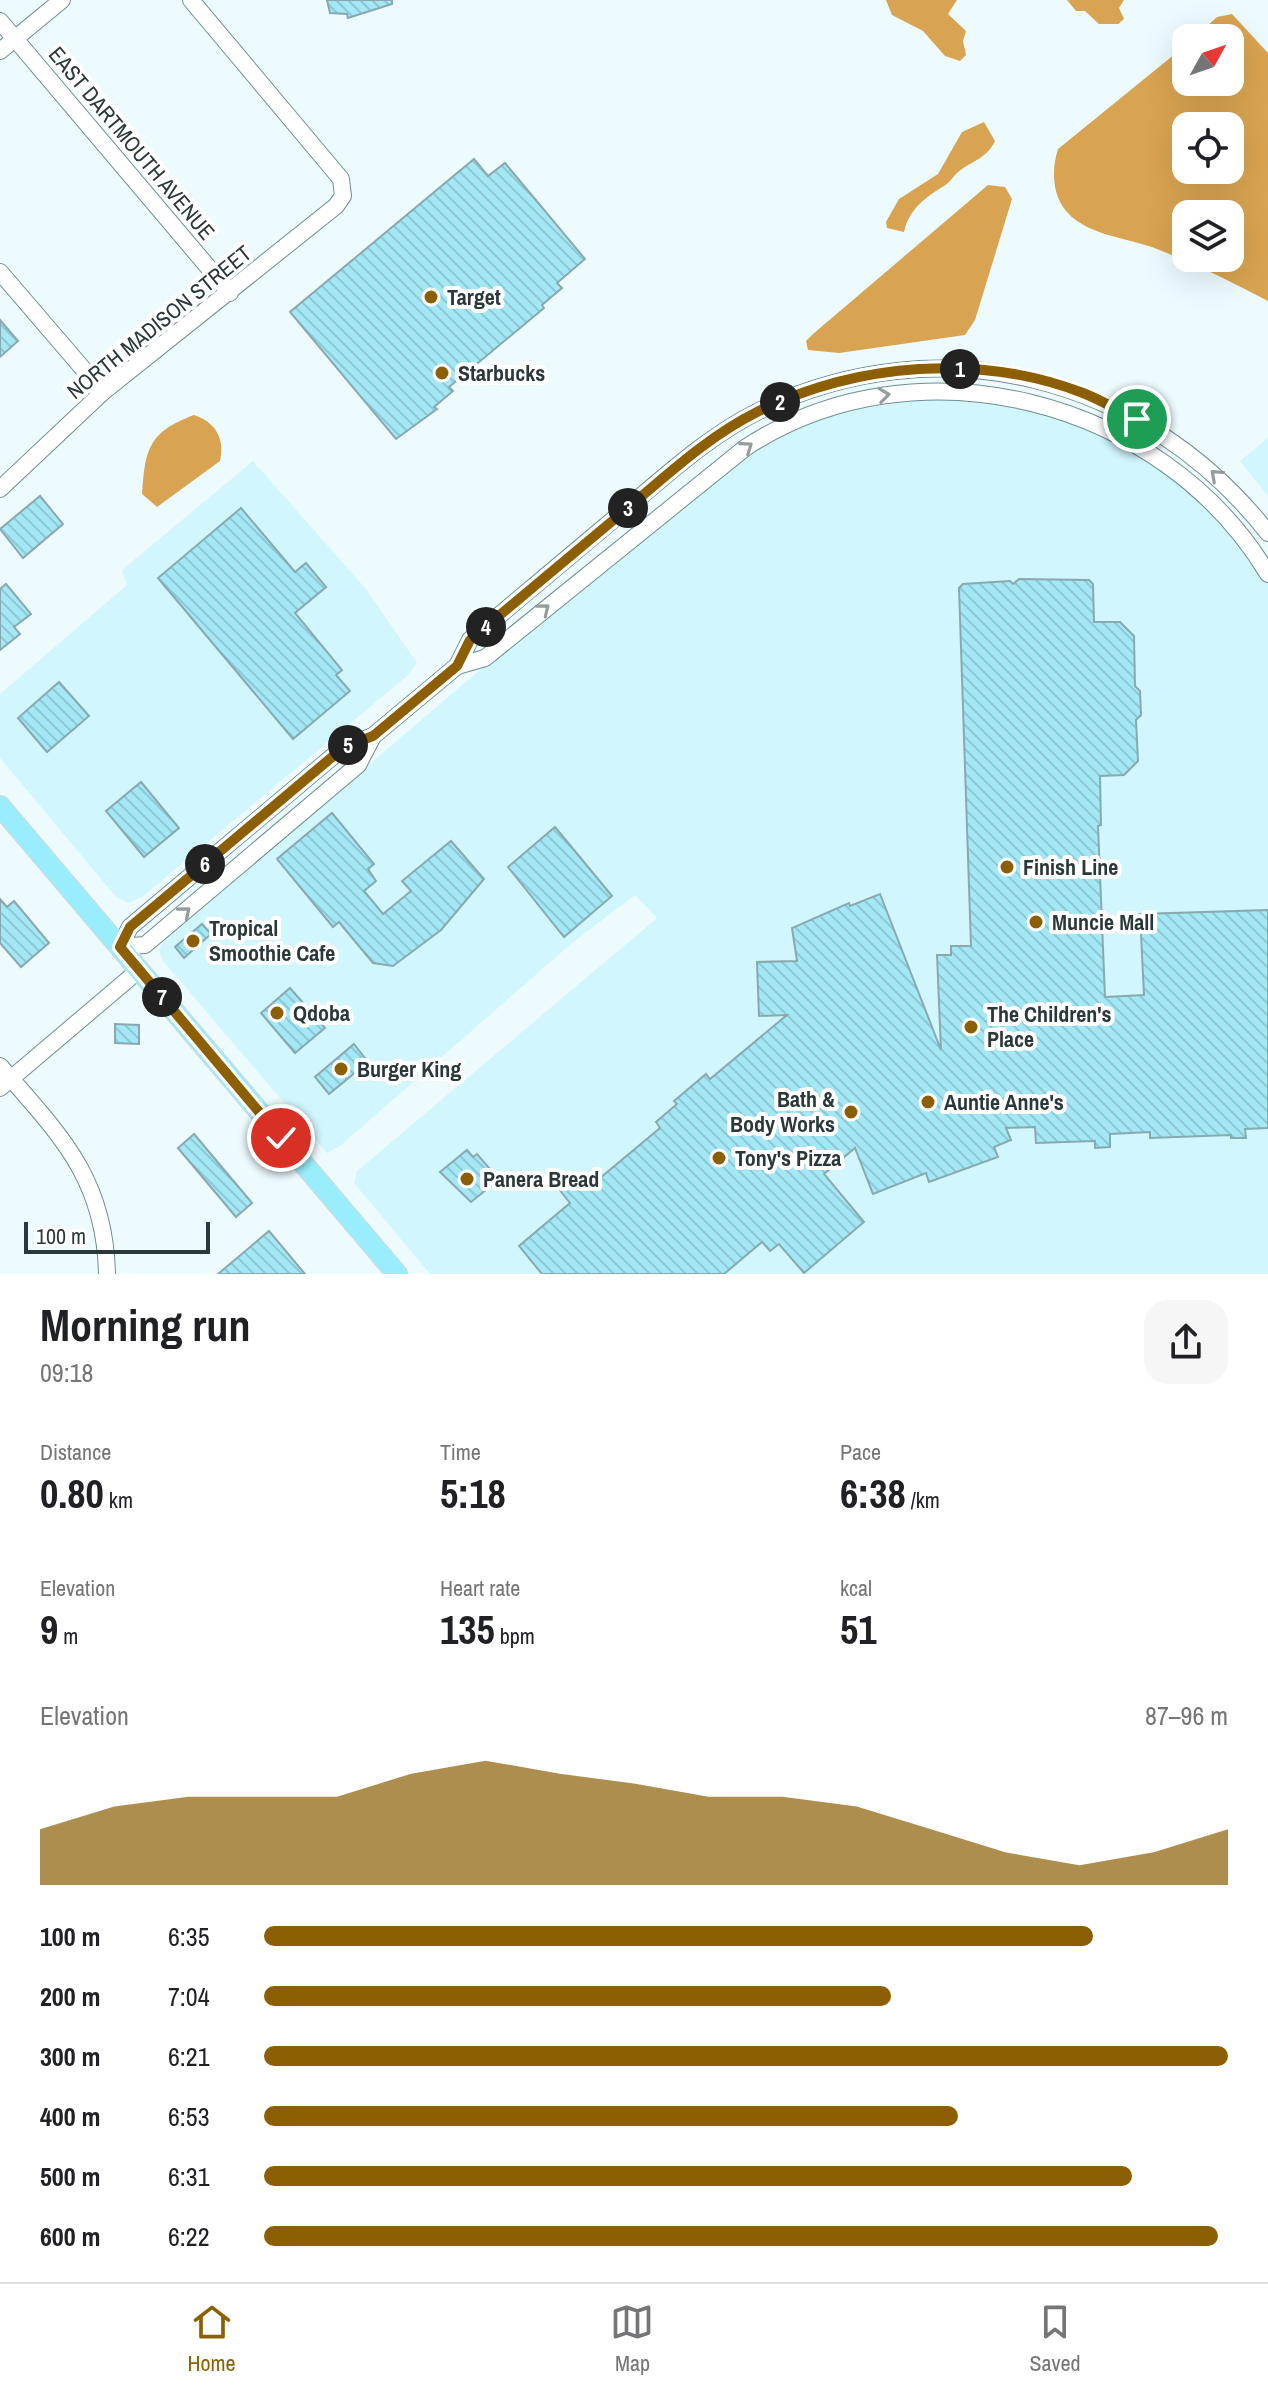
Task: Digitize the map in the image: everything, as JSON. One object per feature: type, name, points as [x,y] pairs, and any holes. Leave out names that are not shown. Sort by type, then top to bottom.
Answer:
[{"type":"main road","points":[[0,806],[397,1274]]},
{"type":"street","points":[[0,51],[62,0]]},
{"type":"street","name":"NORTH MADISON STREET","points":[[0,489],[103,392],[336,206],[344,191],[341,179],[191,0]]},
{"type":"street","name":"EAST DARTMOUTH AVENUE","points":[[0,21],[230,293]]},
{"type":"street","points":[[0,272],[103,392]]},
{"type":"street","points":[[120,947],[130,927],[344,747],[373,736],[457,666],[470,640],[681,462],[728,429],[793,397],[844,379],[947,367],[1035,379],[1083,393],[1137,419],[1191,454],[1221,479],[1268,533]]},
{"type":"street","points":[[457,666],[485,658],[745,448],[809,415],[851,400],[933,391],[997,394],[1052,407],[1120,436],[1178,473],[1231,523],[1268,574]]},
{"type":"street","points":[[120,947],[145,945],[358,765],[373,736]]},
{"type":"street","points":[[107,1274],[105,1229],[97,1198],[77,1161],[4,1078],[139,970]]},
{"type":"shaded area","points":[[886,0],[957,0],[948,14],[966,31],[963,41],[966,55],[960,61],[945,56],[923,31],[892,15]]},
{"type":"shaded area","points":[[1067,0],[1124,0],[1119,8],[1124,19],[1118,24],[1099,24],[1085,11],[1076,11]]},
{"type":"shaded area","points":[[1232,14],[1241,24],[1209,24],[1217,17]]},
{"type":"shaded area","points":[[1244,27],[1268,53],[1268,301],[1209,272],[1244,272],[1244,200],[1172,200],[1172,255],[1094,230],[1072,217],[1059,201],[1055,186],[1058,149],[1172,56],[1172,96],[1244,96]]},
{"type":"shaded area","points":[[984,122],[995,141],[989,151],[919,204],[904,232],[887,228],[886,222],[899,199],[938,174],[962,132]]},
{"type":"shaded area","points":[[988,185],[1005,187],[1012,199],[975,320],[965,335],[839,353],[808,350],[806,341],[813,334]]},
{"type":"shaded area","name":"Muncie Mall","points":[[936,398],[989,400],[1068,417],[1174,475],[1225,523],[1268,584],[1268,1274],[430,1274],[354,1183],[357,1171],[657,918],[635,895],[572,943],[340,1146],[327,1153],[163,961],[159,951],[162,942],[462,685],[736,459],[769,439],[838,412]]},
{"type":"shaded area","points":[[194,415],[208,422],[217,433],[221,446],[220,461],[157,507],[142,494],[148,453],[167,428]]},
{"type":"shaded area","points":[[1268,438],[1268,496],[1240,461]]},
{"type":"shaded area","points":[[253,461],[366,589],[417,663],[407,676],[142,897],[128,903],[115,896],[0,758],[0,694],[127,585],[122,570]]},
{"type":"building","points":[[327,0],[392,0],[392,4],[348,18],[347,14],[330,13]]},
{"type":"building","name":"Target","points":[[474,159],[488,176],[505,163],[585,259],[557,283],[562,288],[542,305],[544,308],[449,387],[453,391],[434,407],[437,409],[396,439],[290,312]]},
{"type":"building","points":[[0,320],[18,341],[0,357]]},
{"type":"building","points":[[40,496],[63,524],[23,558],[0,529]]},
{"type":"building","points":[[241,508],[295,572],[306,563],[326,587],[295,613],[342,670],[336,675],[350,691],[293,739],[158,578]]},
{"type":"building","name":"Muncie Mall","points":[[1019,579],[1089,580],[1093,584],[1094,622],[1120,622],[1134,636],[1135,686],[1140,691],[1141,715],[1136,720],[1138,761],[1124,775],[1100,776],[1101,825],[1098,826],[1105,997],[1144,995],[1140,914],[1268,910],[1268,1128],[1245,1129],[1246,1138],[1231,1138],[1231,1135],[1150,1138],[1150,1132],[1110,1134],[1110,1147],[1095,1148],[1095,1141],[1036,1143],[1035,1127],[1006,1128],[1011,1140],[994,1147],[998,1157],[929,1182],[926,1173],[873,1194],[855,1148],[824,1174],[864,1222],[804,1273],[779,1244],[770,1251],[762,1242],[724,1274],[542,1274],[519,1246],[570,1203],[558,1188],[575,1174],[583,1184],[596,1173],[600,1178],[660,1128],[656,1122],[677,1104],[674,1101],[706,1074],[710,1079],[787,1015],[759,1016],[757,962],[797,961],[792,928],[849,903],[850,906],[880,894],[941,1050],[937,955],[951,955],[951,946],[971,946],[959,588],[963,584],[1010,581],[1013,584]]},
{"type":"building","points":[[6,584],[31,614],[14,627],[20,634],[0,650],[0,589]]},
{"type":"building","points":[[59,682],[89,716],[47,752],[18,718]]},
{"type":"building","points":[[141,782],[179,828],[144,857],[106,811]]},
{"type":"building","points":[[332,813],[374,864],[368,869],[376,881],[364,891],[383,914],[411,891],[402,881],[451,841],[484,879],[441,930],[393,966],[373,963],[339,922],[333,927],[277,859]]},
{"type":"building","points":[[555,827],[612,896],[564,937],[508,867]]},
{"type":"building","points":[[0,899],[7,907],[14,901],[49,943],[21,967],[0,943]]},
{"type":"building","name":"Tropical Smoothie Cafe","points":[[202,924],[211,934],[184,958],[175,947]]},
{"type":"building","points":[[290,988],[325,1028],[295,1053],[261,1013]]},
{"type":"building","points":[[115,1024],[139,1025],[139,1044],[115,1043]]},
{"type":"building","name":"Burger King","points":[[354,1044],[368,1062],[329,1094],[315,1077]]},
{"type":"building","points":[[194,1134],[252,1203],[236,1217],[178,1148]]},
{"type":"building","name":"Panera Bread","points":[[467,1150],[473,1157],[477,1154],[490,1169],[483,1174],[492,1185],[471,1202],[440,1172]]},
{"type":"building","points":[[269,1231],[305,1274],[218,1274]]},
{"type":"place","name":"Target","points":[[431,297]]},
{"type":"place","name":"Starbucks","points":[[442,373]]},
{"type":"place","name":"Finish Line","points":[[1007,867]]},
{"type":"place","name":"Muncie Mall","points":[[1036,922]]},
{"type":"place","name":"Tropical Smoothie Cafe","points":[[193,941]]},
{"type":"place","name":"Qdoba","points":[[277,1013]]},
{"type":"place","name":"The Children's Place","points":[[971,1027]]},
{"type":"place","name":"Burger King","points":[[341,1069]]},
{"type":"place","name":"Auntie Anne's","points":[[928,1102]]},
{"type":"place","name":"Bath & Body Works","points":[[851,1112]]},
{"type":"place","name":"Tony's Pizza","points":[[719,1158]]},
{"type":"place","name":"Panera Bread","points":[[467,1179]]},
{"type":"route","points":[[281,1138],[120,947],[130,927],[344,747],[373,736],[457,666],[470,640],[681,462],[758,412],[844,379],[884,372],[947,367],[1035,379],[1083,393],[1137,419]]}]
